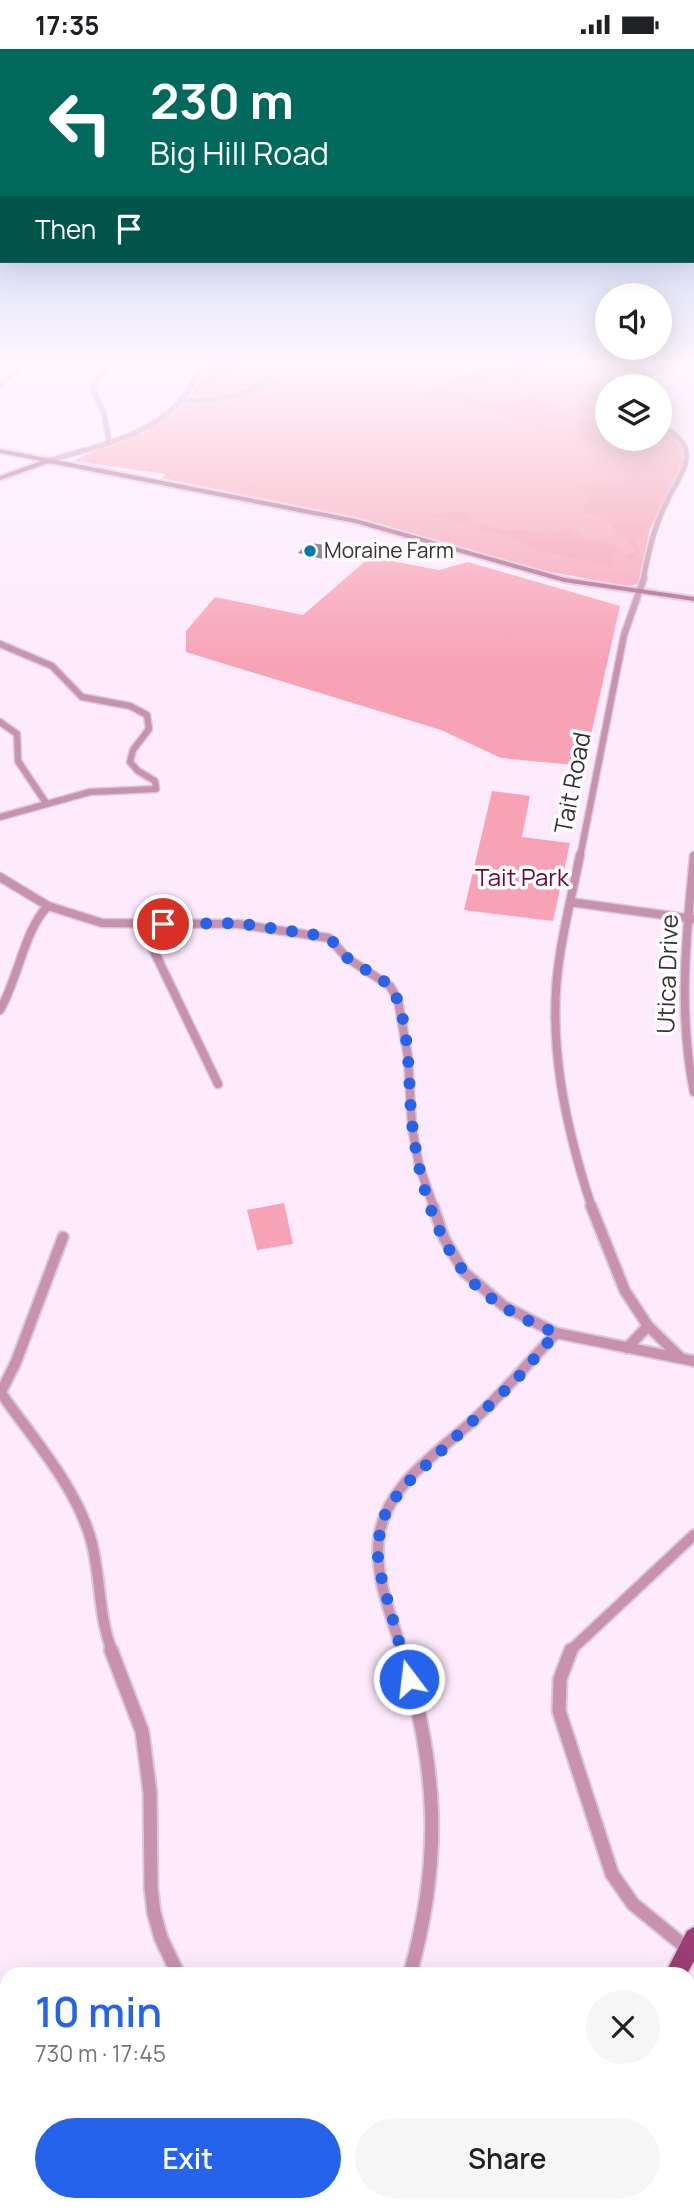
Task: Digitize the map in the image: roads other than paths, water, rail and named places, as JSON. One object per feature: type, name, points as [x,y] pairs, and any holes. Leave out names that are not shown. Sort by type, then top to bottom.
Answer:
[{"type":"main road","points":[[0,477],[48,461],[356,521],[542,575],[639,593],[694,599]]},
{"type":"main road","points":[[679,1967],[691,1943]]},
{"type":"street","name":"Tait Road","points":[[681,1358],[648,1326],[625,1291],[595,1217],[576,1160],[563,1107],[556,1061],[556,995],[570,902],[624,635],[632,603],[642,587],[646,551],[658,516],[686,461]]},
{"type":"street","points":[[0,817],[90,792],[156,789],[155,781],[138,771],[130,758],[149,729],[147,715],[130,706],[82,697],[52,666],[2,644]]},
{"type":"street","points":[[0,722],[17,734],[18,761],[46,803]]},
{"type":"street","name":"Utica Drive","points":[[694,856],[691,919],[682,983],[682,1016],[694,1092]]},
{"type":"street","points":[[0,877],[48,906],[102,923],[238,923],[323,936],[333,941],[347,958],[390,986],[398,1000],[408,1057],[412,1127],[419,1165],[444,1238],[464,1272],[485,1293],[504,1306],[556,1333],[694,1361]]},
{"type":"street","points":[[570,902],[691,919]]},
{"type":"street","points":[[0,1010],[20,968],[31,927],[37,916],[48,906]]},
{"type":"street","points":[[141,924],[218,1084]]},
{"type":"street","points":[[63,1237],[58,1256],[1,1394],[72,1495],[91,1540],[105,1633],[142,1731],[149,1782],[154,1913],[161,1938],[175,1967]]},
{"type":"street","points":[[627,1348],[648,1326]]},
{"type":"street","points":[[412,1967],[428,1876],[433,1794],[421,1727],[378,1565],[381,1526],[386,1511],[404,1486],[516,1380],[556,1333]]},
{"type":"street","points":[[691,1943],[633,1904],[612,1874],[559,1711],[557,1691],[563,1664],[571,1650],[694,1535]]},
{"type":"place","name":"Moraine Farm","points":[[310,551]]},
{"type":"park label","name":"Tait Park","points":[[522,878]]}]
